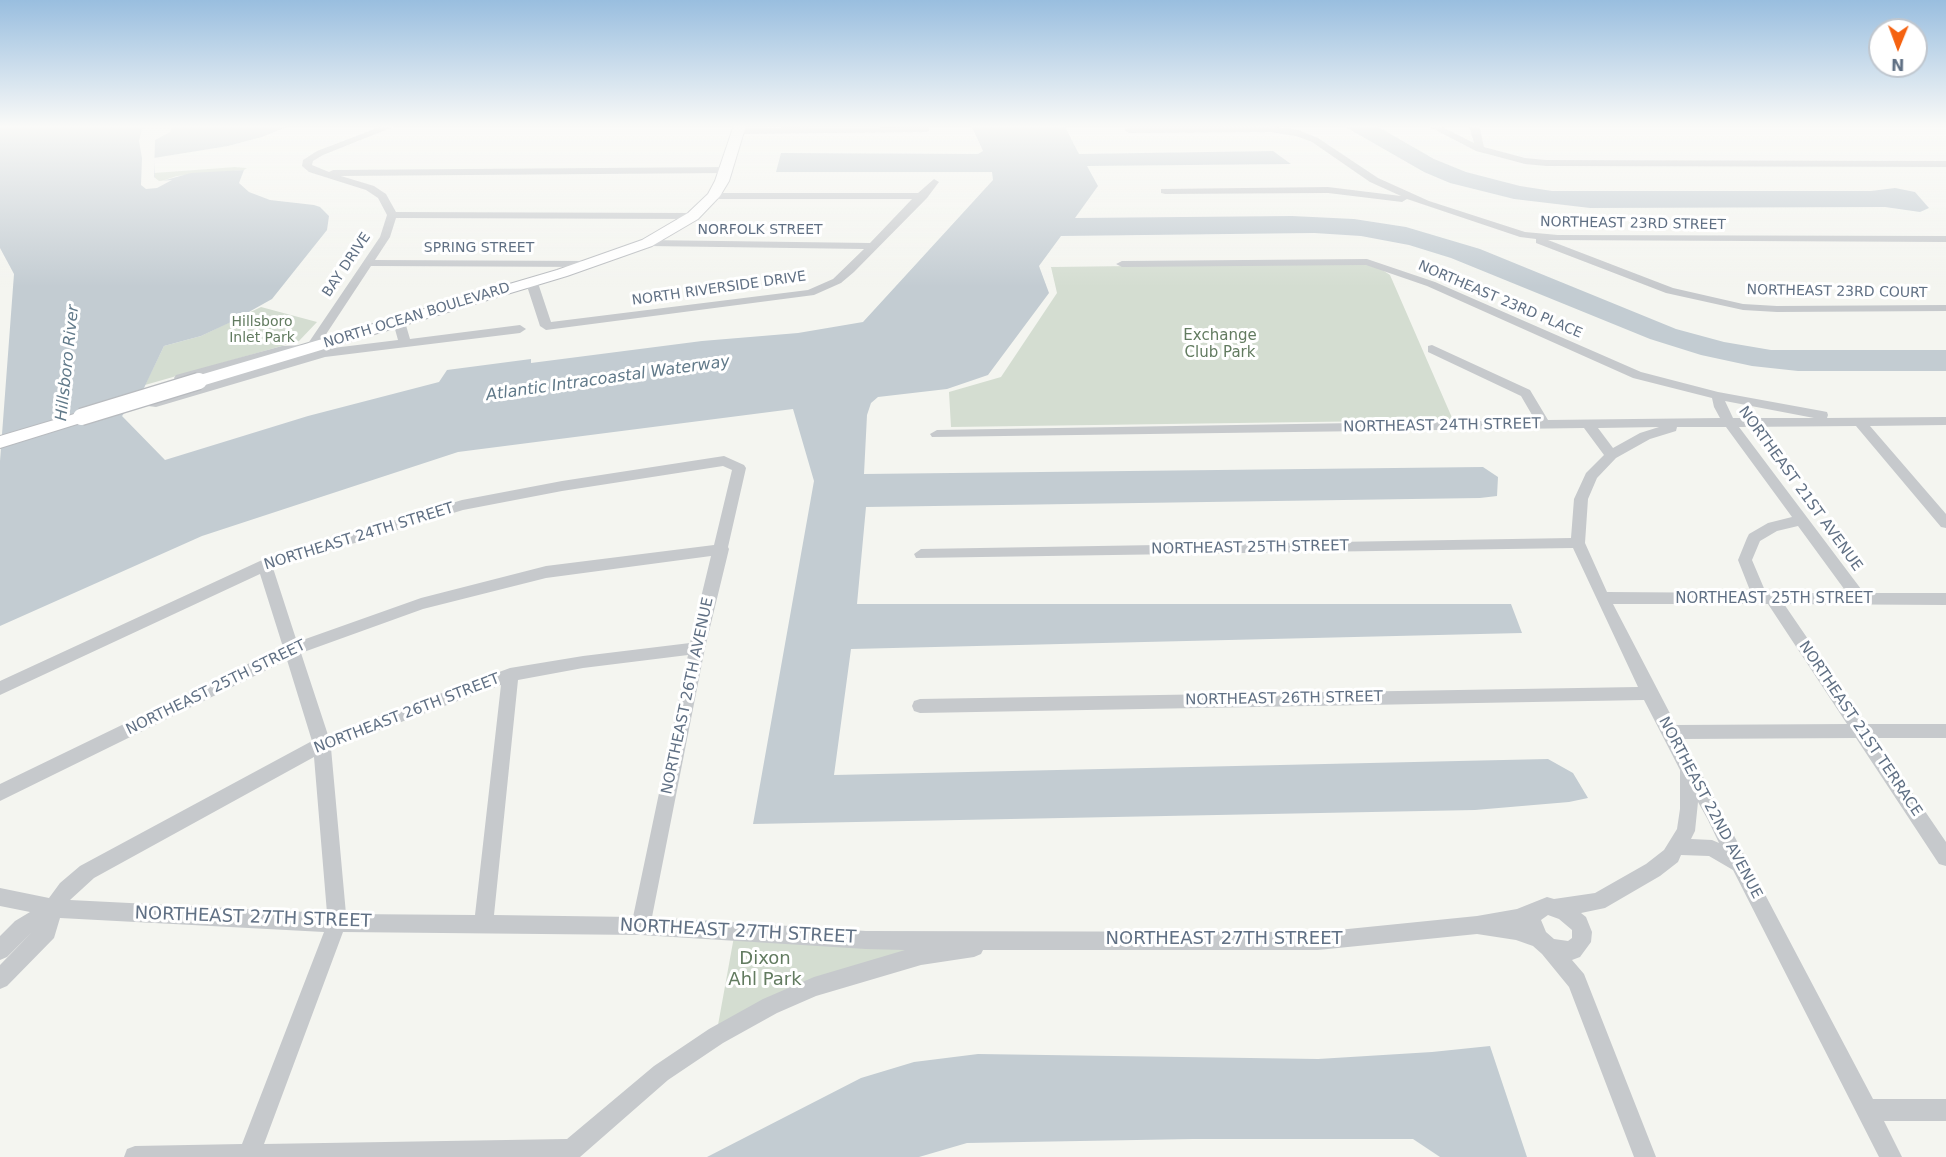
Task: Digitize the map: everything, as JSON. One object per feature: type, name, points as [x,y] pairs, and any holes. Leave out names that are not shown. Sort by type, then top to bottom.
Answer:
[{"type":"main road","name":"NORTH OCEAN BOULEVARD","points":[[0,442],[592,264],[647,243],[693,216],[713,196],[722,179]]},
{"type":"street","points":[[340,179],[370,188],[382,196],[392,215]]},
{"type":"street","points":[[1362,192],[1374,180]]},
{"type":"street","name":"NORTHEAST 23RD STREET","points":[[1374,180],[1425,203],[1524,235],[1592,238],[1946,239]]},
{"type":"street","name":"NORTH RIVERSIDE DRIVE","points":[[532,283],[546,326],[810,293],[837,281],[923,196],[934,182]]},
{"type":"street","points":[[1165,191],[1362,192],[1425,203]]},
{"type":"street","points":[[713,196],[923,196]]},
{"type":"street","name":"NORFOLK STREET","points":[[392,215],[693,216]]},
{"type":"street","name":"BAY DRIVE","points":[[311,348],[385,237],[392,215]]},
{"type":"street","name":"NORTHEAST 23RD COURT","points":[[1524,235],[1670,291],[1743,307],[1777,309],[1946,308]]},
{"type":"street","points":[[1586,259],[1592,238]]},
{"type":"street","name":"NORFOLK STREET","points":[[647,243],[873,246]]},
{"type":"street","name":"NORTHEAST 23RD PLACE","points":[[1122,264],[1367,262],[1431,284],[1637,375],[1718,396],[1859,421]]},
{"type":"street","name":"SPRING STREET","points":[[366,263],[592,264]]},
{"type":"street","points":[[399,322],[405,344]]},
{"type":"street","points":[[311,348],[282,350],[241,360],[157,385],[145,391],[142,396],[145,402],[156,403],[309,356],[520,329]]},
{"type":"street","points":[[1432,349],[1526,393],[1544,424]]},
{"type":"street","name":"NORTHEAST 21ST AVENUE","points":[[1718,396],[1720,407],[1730,422],[1860,599]]},
{"type":"street","points":[[1859,421],[1946,523]]},
{"type":"street","name":"NORTHEAST 24TH STREET","points":[[938,434],[1544,424],[1946,421]]},
{"type":"street","name":"NORTHEAST 22ND AVENUE","points":[[1706,423],[1668,428],[1645,436],[1611,455],[1591,476],[1581,499],[1578,543],[1602,598],[1685,764],[1742,867],[1891,1157]]},
{"type":"street","points":[[1588,424],[1611,455]]},
{"type":"street","name":"NORTHEAST 24TH STREET","points":[[0,687],[265,565],[462,505],[562,486],[724,461],[739,468]]},
{"type":"street","name":"NORTHEAST 26TH AVENUE","points":[[640,926],[697,648],[722,549],[739,468]]},
{"type":"street","name":"NORTHEAST 21ST TERRACE","points":[[1801,520],[1773,527],[1754,538],[1745,560],[1768,600],[1861,731],[1946,858]]},
{"type":"street","name":"NORTHEAST 25TH STREET","points":[[921,554],[1578,543]]},
{"type":"street","name":"NORTHEAST 25TH STREET","points":[[0,793],[292,650],[421,604],[546,572],[722,549]]},
{"type":"street","points":[[249,1156],[337,923],[322,744],[265,565]]},
{"type":"street","name":"NORTHEAST 25TH STREET","points":[[1602,598],[1946,599]]},
{"type":"street","name":"NORTHEAST 26TH STREET","points":[[53,908],[68,889],[87,872],[322,744],[510,675],[583,662],[697,648]]},
{"type":"street","points":[[484,923],[510,675]]},
{"type":"street","name":"NORTHEAST 26TH STREET","points":[[920,706],[1649,693]]},
{"type":"street","points":[[1671,732],[1946,731]]},
{"type":"street","points":[[1645,1157],[1577,981],[1533,929],[1531,920],[1534,912],[1540,907],[1598,902],[1653,870],[1671,856],[1686,831],[1689,785],[1685,764]]},
{"type":"street","points":[[1678,847],[1702,846],[1719,850],[1742,867]]},
{"type":"street","name":"NORTHEAST 27TH STREET","points":[[0,897],[53,908],[337,923],[640,926],[866,940],[1318,941],[1477,925],[1517,918],[1534,912]]},
{"type":"street","points":[[1544,943],[1566,951],[1580,939],[1598,902]]},
{"type":"street","points":[[1556,907],[1573,917],[1580,939],[1577,981]]},
{"type":"street","points":[[0,950],[22,928],[53,908]]},
{"type":"street","points":[[0,979],[47,931],[53,908]]},
{"type":"street","name":"NORTHEAST 27TH STREET","points":[[1477,925],[1516,931],[1544,943]]},
{"type":"street","points":[[135,1157],[566,1153],[661,1073],[716,1036],[770,1006],[814,987],[865,970],[921,956],[1025,939]]},
{"type":"street","points":[[1868,1110],[1946,1110]]},
{"type":"green space","points":[[155,179],[168,179],[156,183]]},
{"type":"green space","name":"Exchange Club Park","points":[[1372,263],[1390,275],[1453,420],[951,427],[949,392],[1001,377],[1057,293],[1051,267]]},
{"type":"green space","name":"Hillsboro Inlet Park","points":[[261,307],[317,322],[299,341],[145,385],[164,346],[201,336]]},
{"type":"green space","name":"Dixon Ahl Park","points":[[735,931],[936,940],[716,1036]]},
{"type":"water","points":[[0,179],[155,179],[155,183],[169,179],[241,179],[239,183],[249,192],[270,200],[314,205],[320,207],[329,216],[327,230],[272,299],[201,336],[164,346],[144,388],[122,416],[165,460],[308,416],[439,382],[447,370],[531,359],[531,363],[702,341],[798,333],[863,322],[993,179],[1094,179],[1098,186],[1075,218],[1292,216],[1354,219],[1406,227],[1480,249],[1676,329],[1724,342],[1771,350],[1946,350],[1946,371],[1798,371],[1752,366],[1701,355],[1650,339],[1451,258],[1409,245],[1361,236],[1314,233],[1061,236],[1039,266],[1049,293],[988,375],[947,389],[878,397],[871,403],[867,415],[864,474],[1483,467],[1498,477],[1497,496],[866,507],[857,604],[1511,604],[1522,633],[851,649],[834,775],[1548,759],[1573,773],[1588,798],[1569,802],[1475,810],[753,824],[814,481],[793,409],[458,452],[202,536],[0,626],[0,461],[14,274],[0,248]]},
{"type":"water","points":[[1441,179],[1493,179],[1552,191],[1871,191],[1895,188],[1915,192],[1929,208],[1920,212],[1885,207],[1590,208],[1514,199]]},
{"type":"water","points":[[1490,1046],[1527,1157],[1440,1157],[1413,1139],[1193,1139],[967,1143],[919,1157],[707,1157],[861,1078],[914,1062],[978,1054],[1318,1059]]},
{"type":"pier","points":[[141,179],[172,180],[157,188],[146,189],[141,185]]},
{"type":"water label","name":"Hillsboro River","points":[[68,363]]},
{"type":"water label","name":"Atlantic Intracoastal Waterway","points":[[608,379]]}]
